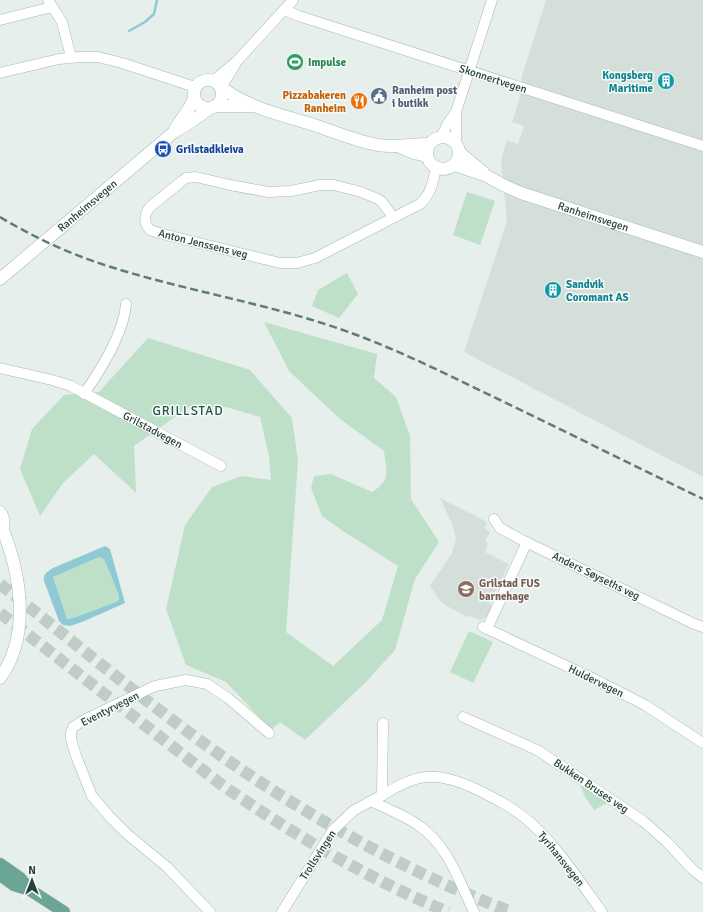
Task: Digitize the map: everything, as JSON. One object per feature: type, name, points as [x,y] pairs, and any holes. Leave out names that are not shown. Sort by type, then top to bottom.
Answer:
[{"type":"main road","points":[[0,864],[20,878],[30,890]]},
{"type":"main road","points":[[0,875],[14,885],[30,890],[64,912]]},
{"type":"street","points":[[217,84],[293,0]]},
{"type":"street","points":[[441,137],[448,123],[456,112],[492,0]]},
{"type":"street","points":[[0,20],[50,3],[62,22],[71,57]]},
{"type":"street","name":"Skonnertvegen","points":[[284,10],[703,146]]},
{"type":"street","points":[[0,73],[47,61],[71,57],[98,57],[110,60],[195,93]]},
{"type":"street","points":[[253,106],[213,107],[205,109],[198,105],[195,93],[198,84],[205,80],[217,84],[235,98],[253,106],[360,141],[400,147],[414,153],[427,156]]},
{"type":"street","points":[[213,107],[220,103],[223,95],[217,84]]},
{"type":"street","name":"Ranheimsvegen","points":[[174,132],[190,107],[195,93]]},
{"type":"street","name":"Ranheimsvegen","points":[[0,278],[174,132],[213,107]]},
{"type":"street","points":[[456,112],[459,159],[455,165],[446,169],[436,168],[430,163],[427,156],[429,144],[437,138],[449,138],[458,147]]},
{"type":"street","points":[[400,147],[409,144],[429,144]]},
{"type":"street","name":"Ranheimsvegen","points":[[458,147],[487,176]]},
{"type":"street","name":"Ranheimsvegen","points":[[455,165],[487,176],[521,193],[703,252]]},
{"type":"street","name":"Anton Jenssens veg","points":[[393,217],[378,199],[342,186],[320,185],[291,191],[268,192],[196,177],[186,178],[150,207],[146,212],[145,219],[150,230],[159,233],[257,258],[291,263],[306,262],[323,255],[393,217],[415,207],[424,200],[431,189],[436,168]]},
{"type":"street","points":[[84,394],[97,374],[113,343],[125,316],[126,304]]},
{"type":"street","name":"Grilstadvegen","points":[[0,368],[71,386],[221,466]]},
{"type":"street","points":[[0,512],[3,518],[1,530],[11,549],[11,557],[15,567],[19,590],[19,629],[14,650],[7,668],[0,678]]},
{"type":"street","name":"Anders Søyseths veg","points":[[494,520],[500,528],[527,542],[703,627]]},
{"type":"street","name":"Huldervegen","points":[[527,542],[485,628],[588,676],[645,706],[703,742]]},
{"type":"street","points":[[0,549],[11,557]]},
{"type":"street","name":"Eventyrvegen","points":[[210,912],[167,866],[122,830],[92,796],[76,756],[71,740],[71,733],[73,727],[86,719],[155,686],[186,680],[207,684],[228,698],[269,734]]},
{"type":"street","name":"Bukken Bruses veg","points":[[463,717],[537,750],[563,767],[642,821],[667,842],[692,869],[703,878]]},
{"type":"street","points":[[382,796],[383,723]]},
{"type":"street","name":"Tyrihansvegen","points":[[371,802],[411,780],[426,777],[437,777],[456,781],[502,802],[532,824],[555,848],[602,912]]},
{"type":"street","points":[[371,802],[410,819],[425,829],[447,855],[474,912]]},
{"type":"street","name":"Trollsvingen","points":[[282,912],[333,830],[353,811],[371,802]]},
{"type":"shaded area","points":[[546,0],[703,0],[703,477],[464,352],[507,221],[501,160],[507,140],[518,144],[524,126],[512,122],[519,101],[522,76]]},
{"type":"shaded area","points":[[440,498],[487,522],[484,528],[490,532],[485,542],[488,543],[485,552],[509,564],[490,602],[491,608],[487,617],[481,620],[468,617],[445,605],[440,601],[430,586],[452,553],[456,539],[453,526]]},
{"type":"green space","points":[[467,192],[495,201],[480,245],[453,235]]},
{"type":"green space","points":[[347,273],[358,294],[339,318],[312,306],[318,290]]},
{"type":"green space","points":[[264,322],[377,354],[374,378],[396,397],[410,436],[411,499],[439,542],[415,579],[395,650],[367,681],[305,740],[280,722],[271,730],[226,682],[186,665],[166,609],[185,525],[212,487],[242,476],[271,480],[269,456],[260,417],[226,407],[189,407],[134,446],[136,493],[94,454],[63,483],[40,516],[20,469],[32,429],[64,395],[99,392],[148,338],[250,370],[292,418],[298,461],[286,632],[333,666],[382,620],[398,566],[322,516],[311,488],[314,476],[331,474],[372,492],[383,483],[385,479],[386,469],[384,451],[340,419],[289,371]]},
{"type":"green space","points":[[99,557],[104,559],[119,595],[119,600],[76,617],[67,619],[53,577]]},
{"type":"green space","points":[[469,631],[493,642],[473,683],[450,672]]},
{"type":"green space","points":[[579,782],[609,802],[594,810],[585,797]]},
{"type":"water","points":[[105,546],[110,549],[125,603],[82,622],[70,626],[63,625],[59,621],[44,581],[47,572]],"holes":[[[99,557],[104,559],[119,595],[119,600],[76,617],[67,619],[53,577]]]},
{"type":"waterway","points":[[129,31],[145,22],[154,14],[157,0]]},
{"type":"tunnel","points":[[0,584],[176,723],[268,787],[335,828],[405,865],[476,898],[512,912]]},
{"type":"tunnel","points":[[0,613],[222,785],[276,821],[360,870],[448,912]]},
{"type":"railway","points":[[0,217],[54,245],[96,262],[168,283],[255,304],[361,336],[461,381],[703,499]]},
{"type":"place","name":"Impulse","points":[[295,62]]},
{"type":"place","name":"Kongsberg Maritime","points":[[666,81]]},
{"type":"place","name":"Ranheim post i butikk","points":[[379,96]]},
{"type":"place","name":"Pizzabakeren Ranheim","points":[[359,101]]},
{"type":"place","name":"Grilstadkleiva","points":[[163,149]]},
{"type":"place","name":"Sandvik Coromant AS","points":[[553,290]]},
{"type":"place","name":"Grilstad FUS barnehage","points":[[466,589]]},
{"type":"district","name":"GRILLSTAD","points":[[188,411]]}]
